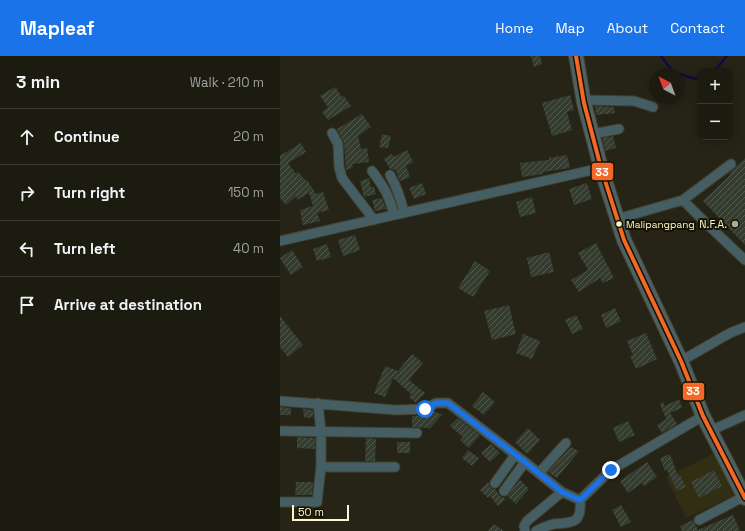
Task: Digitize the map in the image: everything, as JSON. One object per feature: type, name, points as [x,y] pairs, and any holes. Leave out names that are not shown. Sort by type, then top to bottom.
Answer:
[{"type":"highway","points":[[576,56],[583,100],[601,168],[624,240],[681,361],[710,431],[745,497]]},
{"type":"street","points":[[583,100],[634,101],[653,107]]},
{"type":"street","points":[[592,134],[619,130]]},
{"type":"street","points":[[332,133],[338,144],[339,167],[342,178],[374,220]]},
{"type":"street","points":[[617,219],[683,200],[731,164]]},
{"type":"street","points":[[280,241],[601,168]]},
{"type":"street","points":[[372,171],[384,186],[394,215]]},
{"type":"street","points":[[390,175],[397,187],[404,213]]},
{"type":"street","points":[[683,200],[708,226],[745,260]]},
{"type":"street","points":[[681,361],[745,325]]},
{"type":"street","points":[[280,401],[396,410],[425,409],[436,403],[448,403],[562,492],[580,500]]},
{"type":"street","points":[[280,502],[316,502],[321,467],[321,432],[318,403]]},
{"type":"street","points":[[710,431],[745,415]]},
{"type":"street","points":[[580,500],[611,470],[703,416]]},
{"type":"street","points":[[280,431],[417,433]]},
{"type":"street","points":[[539,473],[566,443]]},
{"type":"street","points":[[495,483],[515,455]]},
{"type":"street","points":[[504,491],[525,462]]},
{"type":"street","points":[[321,467],[395,467]]},
{"type":"street","points":[[525,531],[524,526],[526,521],[562,492]]},
{"type":"street","points":[[699,520],[745,497]]},
{"type":"street","points":[[536,531],[552,524],[568,524],[575,520],[581,512],[580,500]]},
{"type":"shaded area","points":[[715,453],[735,495],[686,518],[666,477]]},
{"type":"building","points":[[531,56],[540,56],[542,64],[534,67]]},
{"type":"building","points":[[335,87],[351,106],[328,120],[322,112],[328,107],[320,96]]},
{"type":"building","points":[[570,95],[574,110],[567,112],[572,130],[552,136],[542,103]]},
{"type":"building","points":[[595,106],[614,107],[615,113],[596,115]]},
{"type":"building","points":[[362,114],[371,127],[358,136],[361,149],[367,148],[369,162],[352,164],[353,168],[346,170],[344,143],[337,129]]},
{"type":"building","points":[[382,134],[391,136],[388,148],[379,147]]},
{"type":"building","points":[[613,136],[616,148],[605,151],[602,138]]},
{"type":"building","points":[[301,143],[306,152],[288,163],[296,174],[298,172],[306,181],[307,180],[316,194],[323,192],[329,210],[317,213],[320,221],[303,225],[300,210],[313,206],[309,193],[297,200],[296,196],[286,205],[280,198],[280,156]]},
{"type":"building","points":[[407,150],[413,162],[406,166],[410,177],[400,181],[395,169],[390,169],[384,159],[392,154],[394,157]]},
{"type":"building","points":[[567,155],[570,168],[522,177],[520,163],[549,160],[549,158]]},
{"type":"building","name":"N.F.A.","points":[[745,158],[745,245],[703,201]]},
{"type":"building","points":[[370,178],[370,187],[374,187],[376,194],[364,197],[360,181]]},
{"type":"building","points":[[422,183],[426,194],[414,199],[409,188]]},
{"type":"building","points":[[587,183],[592,199],[574,205],[569,189]]},
{"type":"building","points":[[532,197],[536,213],[520,217],[516,202]]},
{"type":"building","points":[[382,198],[386,209],[375,211],[372,200]]},
{"type":"building","points":[[355,235],[360,250],[343,256],[338,240]]},
{"type":"building","points":[[596,243],[614,278],[603,283],[600,278],[579,292],[571,280],[588,270],[578,253]]},
{"type":"building","points":[[327,244],[331,257],[317,261],[313,249]]},
{"type":"building","points":[[292,250],[303,267],[291,275],[280,258]]},
{"type":"building","points":[[549,252],[554,272],[531,277],[527,258]]},
{"type":"building","points":[[475,261],[490,271],[473,297],[458,288]]},
{"type":"building","points":[[509,305],[516,334],[492,340],[484,311]]},
{"type":"building","points":[[615,308],[621,321],[606,328],[601,315]]},
{"type":"building","points":[[576,315],[583,329],[572,334],[565,320]]},
{"type":"building","points":[[280,316],[303,345],[288,357],[280,347]]},
{"type":"building","points":[[646,333],[657,359],[636,369],[630,356],[633,355],[627,341]]},
{"type":"building","points":[[523,334],[540,341],[532,359],[516,353]]},
{"type":"building","points":[[412,354],[423,363],[409,380],[425,393],[416,403],[409,397],[411,394],[393,378],[385,397],[374,393],[385,366],[398,371]]},
{"type":"building","points":[[483,392],[495,402],[484,415],[472,406]]},
{"type":"building","points":[[679,399],[682,408],[670,413],[677,424],[662,433],[657,425],[666,419],[660,404],[663,402],[665,406]]},
{"type":"building","points":[[280,407],[291,408],[291,415],[280,415]]},
{"type":"building","points":[[303,409],[313,410],[313,417],[304,418]]},
{"type":"building","points":[[434,411],[443,414],[429,429],[412,427],[412,416],[430,415],[429,414]]},
{"type":"building","points":[[458,418],[480,435],[469,448],[460,440],[463,437],[450,426]]},
{"type":"building","points":[[628,421],[635,435],[619,442],[613,428]]},
{"type":"building","points":[[528,428],[540,440],[527,454],[515,442]]},
{"type":"building","points":[[297,437],[315,438],[315,449],[297,448]]},
{"type":"building","points":[[366,438],[376,439],[375,461],[365,461]]},
{"type":"building","points":[[397,442],[410,442],[410,453],[397,453]]},
{"type":"building","points":[[491,444],[500,453],[490,462],[481,453]]},
{"type":"building","points":[[571,447],[579,451],[557,478],[548,472]]},
{"type":"building","points":[[468,450],[479,458],[472,466],[462,458]]},
{"type":"building","points":[[670,454],[678,476],[680,475],[686,487],[677,491],[667,470],[665,471],[660,458]]},
{"type":"building","points":[[647,462],[657,477],[644,486],[642,483],[628,493],[620,481]]},
{"type":"building","points":[[714,470],[722,486],[699,498],[691,482]]},
{"type":"building","points":[[520,480],[529,489],[516,504],[507,496]]},
{"type":"building","points":[[296,482],[313,482],[312,495],[295,495]]},
{"type":"building","points":[[488,482],[491,488],[495,489],[500,496],[506,499],[498,506],[490,496],[488,498],[480,490]]},
{"type":"building","points":[[621,505],[631,522],[621,527],[612,510]]},
{"type":"building","points":[[733,515],[740,531],[682,531],[680,526],[693,520],[698,530]]},
{"type":"building","points":[[494,524],[504,531],[488,531]]},
{"type":"waterway","points":[[661,56],[670,68]]},
{"type":"waterway","points":[[717,68],[727,56]]},
{"type":"waterway","points":[[685,76],[697,78]]},
{"type":"transit line","name":"33","points":[[576,56],[584,103],[601,168],[624,240],[681,361],[703,416],[745,498]]},
{"type":"place","name":"Malipangpang","points":[[619,224]]},
{"type":"place","name":"N.F.A.","points":[[735,224]]},
{"type":"route","points":[[425,409],[436,403],[448,403],[562,492],[580,500],[611,470]]}]
